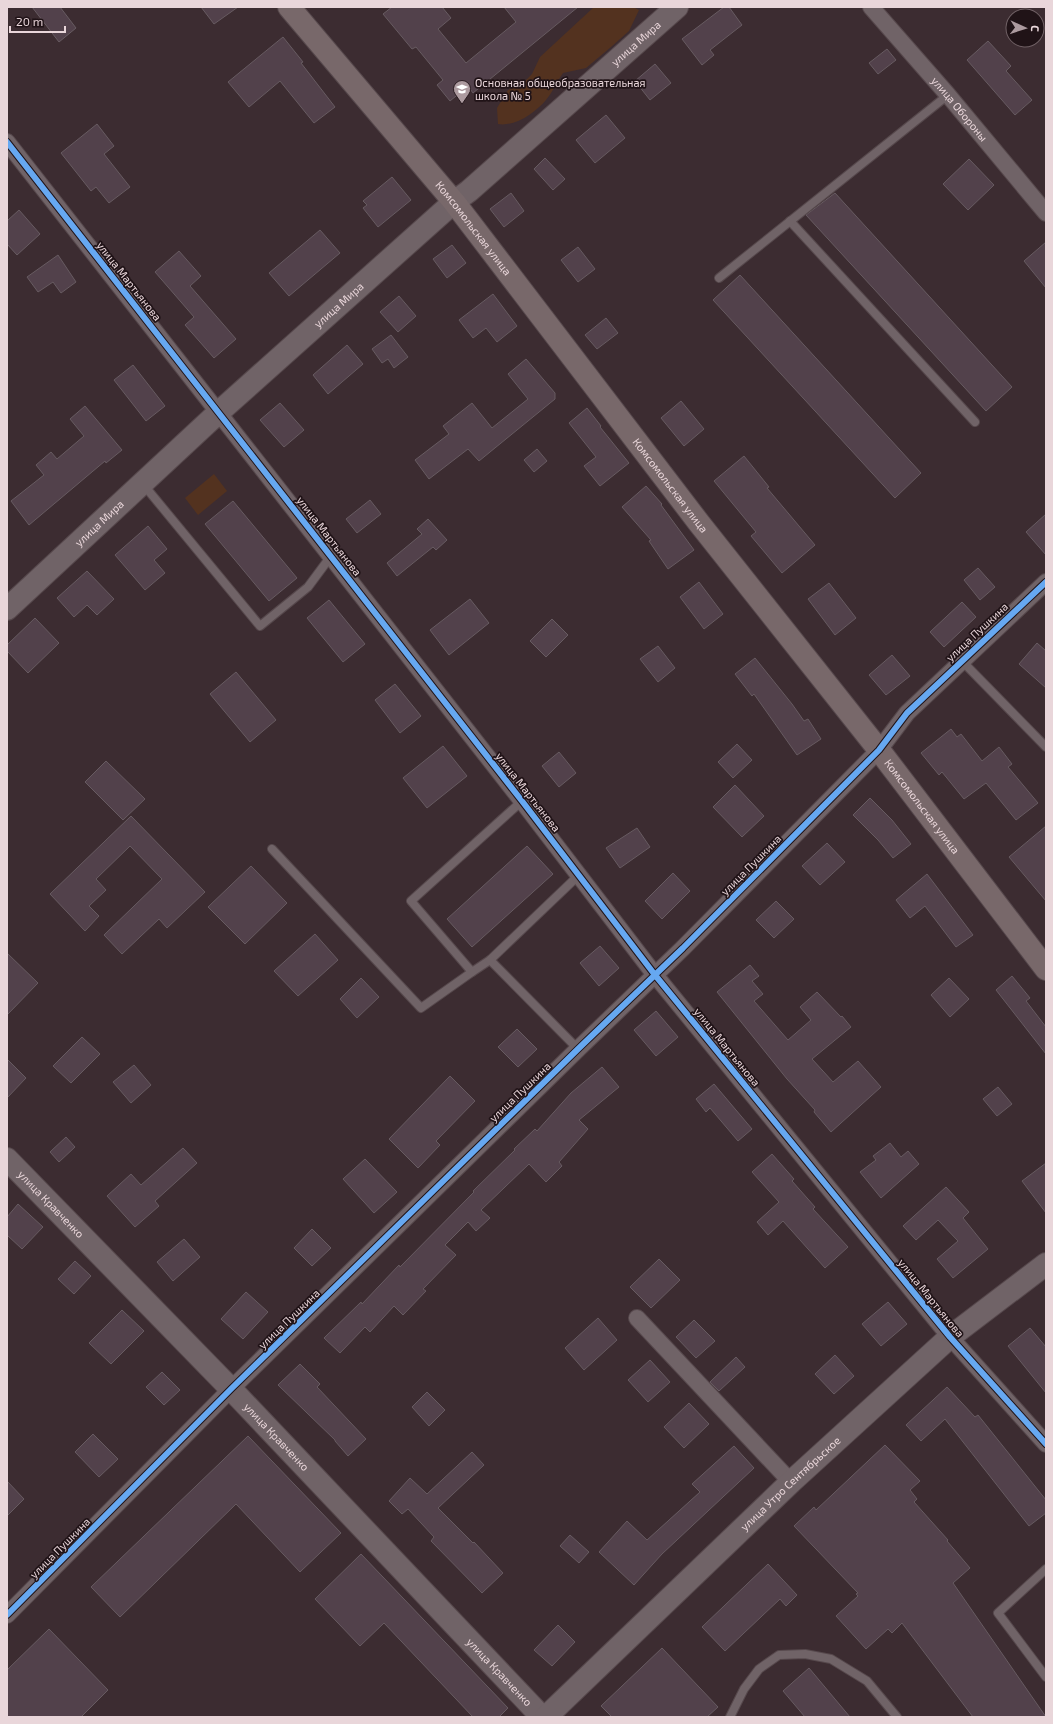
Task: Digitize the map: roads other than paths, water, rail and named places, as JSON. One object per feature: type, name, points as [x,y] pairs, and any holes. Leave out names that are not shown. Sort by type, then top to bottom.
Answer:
[{"type":"main road","name":"Комсомольская улица","points":[[289,7],[454,202],[699,523],[879,750],[1046,969]]},
{"type":"street","name":"улица Мира","points":[[7,609],[219,412],[454,202],[677,7]]},
{"type":"street","name":"улица Обороны","points":[[871,7],[948,95],[1046,213]]},
{"type":"street","name":"улица Мартьянова","points":[[7,142],[522,800],[655,975],[950,1337],[1046,1444]]},
{"type":"street","name":"улица Пушкина","points":[[7,1615],[231,1389],[655,975],[879,750],[907,713],[961,660],[1046,582]]},
{"type":"street","name":"улица Кравченко","points":[[7,1159],[231,1389],[542,1717]]},
{"type":"street","name":"улица Утро Сентябрьское","points":[[546,1717],[791,1482],[950,1337],[1046,1264]]},
{"type":"street","points":[[637,1318],[791,1482]]},
{"type":"lane","points":[[718,278],[948,95]]},
{"type":"lane","points":[[790,221],[975,422]]},
{"type":"lane","points":[[142,483],[260,626],[308,587],[331,556]]},
{"type":"lane","points":[[961,660],[1046,747]]},
{"type":"lane","points":[[472,972],[411,901],[522,800]]},
{"type":"lane","points":[[272,849],[422,1008],[490,960],[579,875]]},
{"type":"lane","points":[[490,960],[578,1049]]},
{"type":"lane","points":[[1046,1569],[998,1613],[1046,1677]]},
{"type":"lane","points":[[730,1717],[744,1689],[759,1669],[779,1655],[805,1654],[831,1659],[867,1681],[897,1717]]},
{"type":"place","name":"Основная общеобразовательная школа № 5","points":[[462,104]]}]
